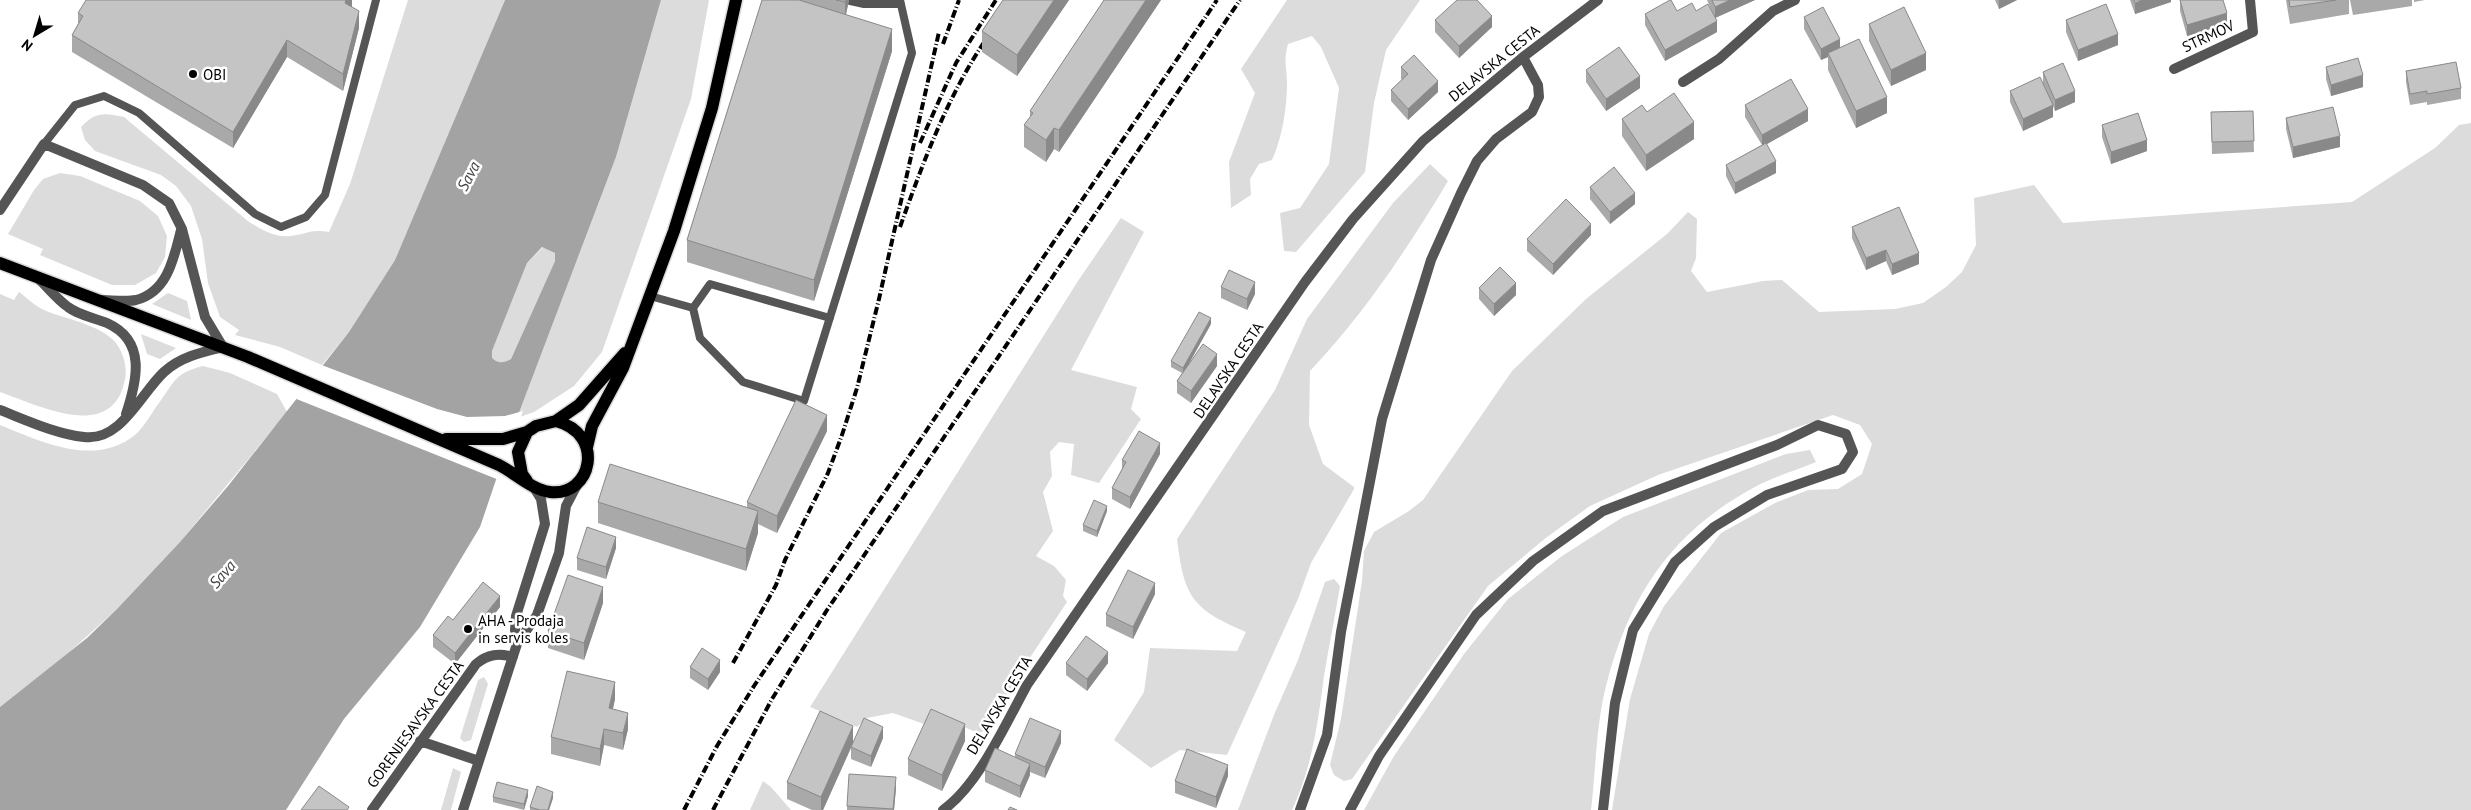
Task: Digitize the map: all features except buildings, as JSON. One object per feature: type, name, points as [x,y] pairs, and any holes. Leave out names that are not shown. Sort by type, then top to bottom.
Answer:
[{"type":"main road","points":[[0,263],[248,357],[499,465],[531,484],[551,492],[570,488],[578,482],[587,466],[587,447],[592,426],[616,384],[674,230],[712,108],[736,0]]},
{"type":"main road","points":[[434,437],[479,440],[503,439],[527,432],[536,426],[556,421],[591,393],[629,347]]},
{"type":"main road","points":[[556,421],[576,429],[587,447]]},
{"type":"main road","points":[[527,432],[518,452],[522,474],[531,484]]},
{"type":"street","name":"DELAVSKA CESTA","points":[[943,810],[958,800],[989,752],[1027,685],[1305,282],[1347,227],[1423,141],[1522,57],[1598,0]]},
{"type":"street","points":[[1683,82],[1719,59],[1773,11],[1795,0]]},
{"type":"street","name":"STRMOV","points":[[2174,69],[2253,32],[2250,0]]},
{"type":"street","points":[[1300,810],[1327,734],[1341,632],[1384,410],[1430,260],[1477,161],[1496,138],[1532,112],[1540,98],[1538,85],[1522,57]]},
{"type":"street","points":[[0,210],[44,144],[142,185],[169,203],[182,229],[205,317],[223,348],[190,356],[164,371],[124,420],[106,433],[85,438],[0,410]]},
{"type":"street","points":[[94,300],[136,300],[151,292],[164,281],[173,261],[182,229]]},
{"type":"street","points":[[39,279],[68,308],[110,325],[127,338],[137,358],[135,388],[124,420]]},
{"type":"street","points":[[1350,810],[1379,756],[1476,615],[1533,560],[1603,511],[1777,445],[1818,425],[1846,434],[1852,452],[1842,469],[1767,495],[1714,527],[1675,562],[1632,630],[1614,704],[1603,810]]},
{"type":"street","points":[[464,810],[513,657],[518,644],[537,615],[559,552],[566,506],[578,482]]},
{"type":"street","points":[[518,644],[515,630],[516,616],[543,535],[545,513],[541,498],[531,484]]},
{"type":"street","name":"GORENJESAVSKA CESTA","points":[[372,810],[476,664],[492,655],[501,654],[513,657]]},
{"type":"street","points":[[420,741],[479,761]]},
{"type":"lane","points":[[44,144],[75,105],[104,96],[139,113],[255,214],[281,227],[306,217],[325,195],[376,0]]},
{"type":"lane","points":[[830,318],[710,284],[693,308],[700,338],[743,382],[804,401],[830,318],[912,53],[901,2],[864,4],[846,0]]},
{"type":"lane","points":[[650,296],[693,308]]},
{"type":"shaded area","points":[[408,0],[505,0],[395,260],[349,332],[322,365],[280,347],[235,335],[239,330],[220,317],[208,283],[202,239],[191,206],[176,186],[161,175],[95,151],[85,140],[81,127],[96,116],[111,115],[124,117],[249,222],[268,232],[284,236],[312,231],[329,232],[350,184]]},
{"type":"shaded area","points":[[661,0],[709,0],[691,99],[602,352],[574,386],[534,412],[517,418],[616,157]]},
{"type":"shaded area","points":[[1287,0],[1420,0],[1386,50],[1374,103],[1365,172],[1296,252],[1284,251],[1280,213],[1300,208],[1329,164],[1339,88],[1321,47],[1312,36],[1288,44],[1285,60],[1286,102],[1276,151],[1272,160],[1259,164],[1250,179],[1251,195],[1231,208],[1229,162],[1255,93],[1241,69]]},
{"type":"shaded area","points":[[2471,123],[2471,810],[1612,810],[1630,699],[1649,634],[1664,606],[1721,533],[1775,503],[1808,490],[1838,489],[1862,474],[1872,444],[1860,425],[1833,415],[1658,475],[1590,506],[1547,537],[1488,586],[1352,779],[1344,781],[1334,775],[1330,765],[1341,719],[1362,581],[1364,551],[1374,532],[1409,511],[1423,500],[1512,371],[1586,299],[1667,234],[1688,212],[1697,219],[1696,258],[1691,271],[1707,292],[1763,281],[1782,280],[1819,312],[1895,309],[1923,303],[1946,287],[1962,272],[1976,245],[1974,198],[2034,185],[2063,223],[2352,202],[2435,148],[2459,125]]},
{"type":"shaded area","points":[[1430,164],[1448,181],[1417,231],[1367,304],[1310,371],[1309,425],[1323,464],[1354,487],[1354,489],[1311,563],[1298,599],[1227,755],[1180,750],[1151,768],[1114,740],[1144,692],[1150,648],[1237,651],[1246,632],[1213,616],[1194,599],[1183,575],[1177,539],[1275,390],[1307,319],[1393,203]]},
{"type":"shaded area","points":[[60,173],[80,176],[140,201],[158,216],[167,236],[165,257],[156,273],[135,285],[112,285],[40,255],[43,249],[8,234],[34,190],[43,179]]},
{"type":"shaded area","points":[[1121,218],[1144,232],[1071,370],[1137,387],[1131,409],[1141,419],[1099,483],[1071,475],[1074,444],[1059,442],[1050,452],[1052,476],[1043,492],[1053,531],[1036,556],[1054,566],[1066,580],[1063,596],[1067,602],[1017,677],[986,731],[978,733],[955,723],[927,725],[893,713],[867,718],[857,727],[810,707],[1078,281]]},
{"type":"shaded area","points":[[543,247],[555,253],[555,261],[511,359],[499,362],[492,358],[492,351],[527,263]]},
{"type":"shaded area","points":[[19,292],[44,310],[104,333],[118,346],[125,363],[126,374],[118,399],[106,410],[90,415],[72,415],[34,405],[0,392],[0,294],[14,300]]},
{"type":"shaded area","points":[[168,293],[187,301],[191,320],[152,304]]},
{"type":"shaded area","points":[[141,334],[176,348],[160,359],[147,354]]},
{"type":"shaded area","points":[[203,366],[230,373],[277,394],[287,412],[180,542],[117,609],[65,656],[0,707],[0,425],[69,449],[86,451],[104,449],[120,444],[136,434],[177,379],[187,372]]},
{"type":"shaded area","points":[[1810,450],[1816,462],[1760,484],[1724,505],[1699,525],[1677,546],[1658,569],[1642,594],[1628,621],[1617,650],[1603,698],[1598,729],[1591,810],[1364,810],[1394,756],[1464,654],[1508,599],[1562,556],[1623,517],[1786,454]]},
{"type":"shaded area","points":[[1334,579],[1340,586],[1313,744],[1299,794],[1292,810],[1238,810],[1274,715],[1298,660],[1325,582]]},
{"type":"shaded area","points":[[484,677],[488,684],[471,740],[464,742],[460,738],[478,680]]},
{"type":"shaded area","points":[[453,768],[461,772],[451,810],[441,810]]},
{"type":"shaded area","points":[[763,781],[771,787],[791,810],[750,810]]},
{"type":"water","name":"Sava","points":[[505,0],[661,0],[616,157],[517,418],[480,527],[420,627],[344,719],[286,810],[0,810],[0,707],[87,638],[180,542],[228,486],[349,332],[395,260]],"holes":[[[542,247],[555,253],[555,261],[511,359],[503,362],[497,361],[492,358],[492,351],[527,263]]]},
{"type":"pier","points":[[319,364],[437,409],[467,417],[505,416],[523,411],[499,480],[294,398]]},
{"type":"railway","points":[[943,44],[959,0]]},
{"type":"railway","points":[[920,143],[956,63],[996,0]]},
{"type":"railway","points":[[684,810],[717,746],[754,686],[1217,0]]},
{"type":"railway","points":[[713,810],[772,699],[827,610],[1240,0]]},
{"type":"railway","points":[[733,663],[776,585],[785,560],[828,473],[842,435],[857,388],[879,299],[939,32]]},
{"type":"railway","points":[[900,227],[918,177],[949,104],[974,57],[989,35]]},
{"type":"place","name":"OBI","points":[[193,74]]},
{"type":"place","name":"AHA - Prodaja in servis koles","points":[[468,629]]}]
